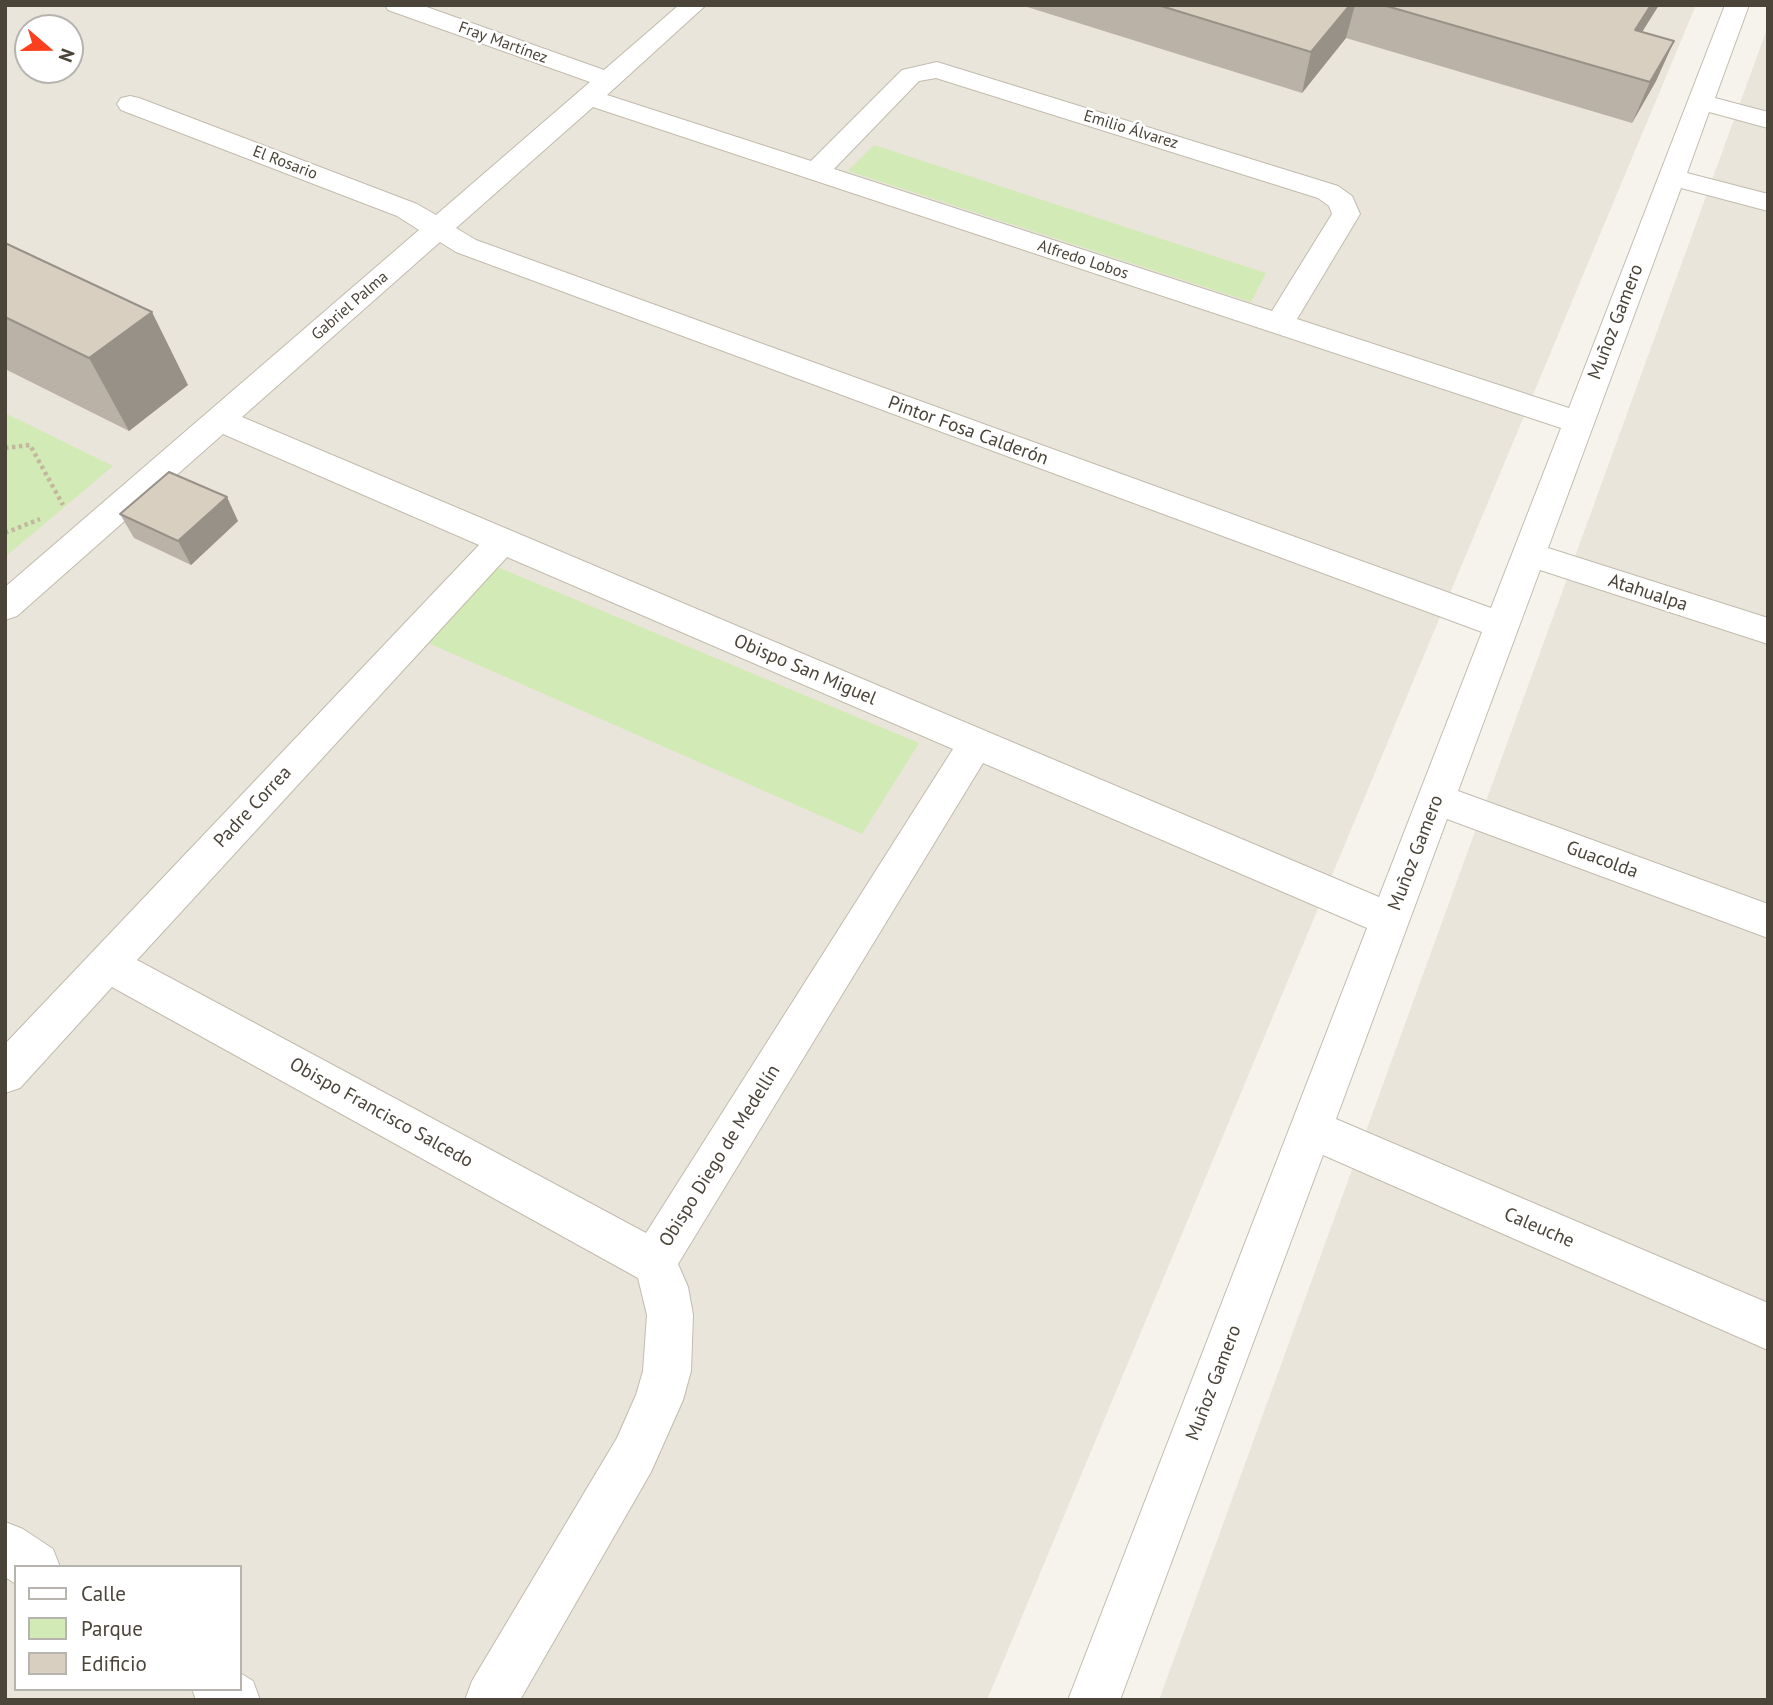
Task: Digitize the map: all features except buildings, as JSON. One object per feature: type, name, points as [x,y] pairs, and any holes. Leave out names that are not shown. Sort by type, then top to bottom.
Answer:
[{"type":"street","name":"Fray Martínez","points":[[397,5],[598,89]]},
{"type":"street","name":"Gabriel Palma","points":[[5,607],[694,5]]},
{"type":"street","name":"Muñoz Gamero","points":[[1094,1700],[1737,5]]},
{"type":"street","name":"Emilio Álvarez","points":[[816,172],[911,75],[937,70],[1328,192],[1342,202],[1346,214],[1279,324]]},
{"type":"street","name":"Alfredo Lobos","points":[[598,89],[816,172],[1578,422]]},
{"type":"street","points":[[1700,102],[1768,120]]},
{"type":"street","name":"El Rosario","points":[[130,104],[407,210],[438,229]]},
{"type":"street","points":[[1672,177],[1768,202]]},
{"type":"street","name":"Pintor Fosa Calderón","points":[[438,229],[479,251],[1502,626]]},
{"type":"street","name":"Obispo San Miguel","points":[[219,420],[1390,920]]},
{"type":"street","name":"Padre Correa","points":[[5,1074],[502,541]]},
{"type":"street","name":"Atahualpa","points":[[1529,554],[1768,631]]},
{"type":"street","name":"Obispo Diego de Medellín","points":[[491,1700],[634,1455],[659,1400],[668,1362],[670,1315],[665,1287],[654,1262],[976,743]]},
{"type":"street","name":"Guacolda","points":[[1436,799],[1768,921]]},
{"type":"street","name":"Obispo Francisco Salcedo","points":[[108,964],[654,1262]]},
{"type":"street","name":"Caleuche","points":[[1311,1129],[1768,1327]]},
{"type":"street","points":[[5,1547],[32,1565]]},
{"type":"path","points":[[5,448],[30,445],[67,511]]},
{"type":"shaded area","points":[[5,5],[1696,5],[987,1700],[5,1700]]},
{"type":"shaded area","points":[[1768,26],[1768,1700],[1159,1700]]},
{"type":"green space","points":[[874,145],[1266,273],[1251,302],[848,171]]},
{"type":"green space","points":[[5,413],[113,466],[5,557]]},
{"type":"green space","points":[[495,566],[919,743],[862,834],[426,642]]}]
